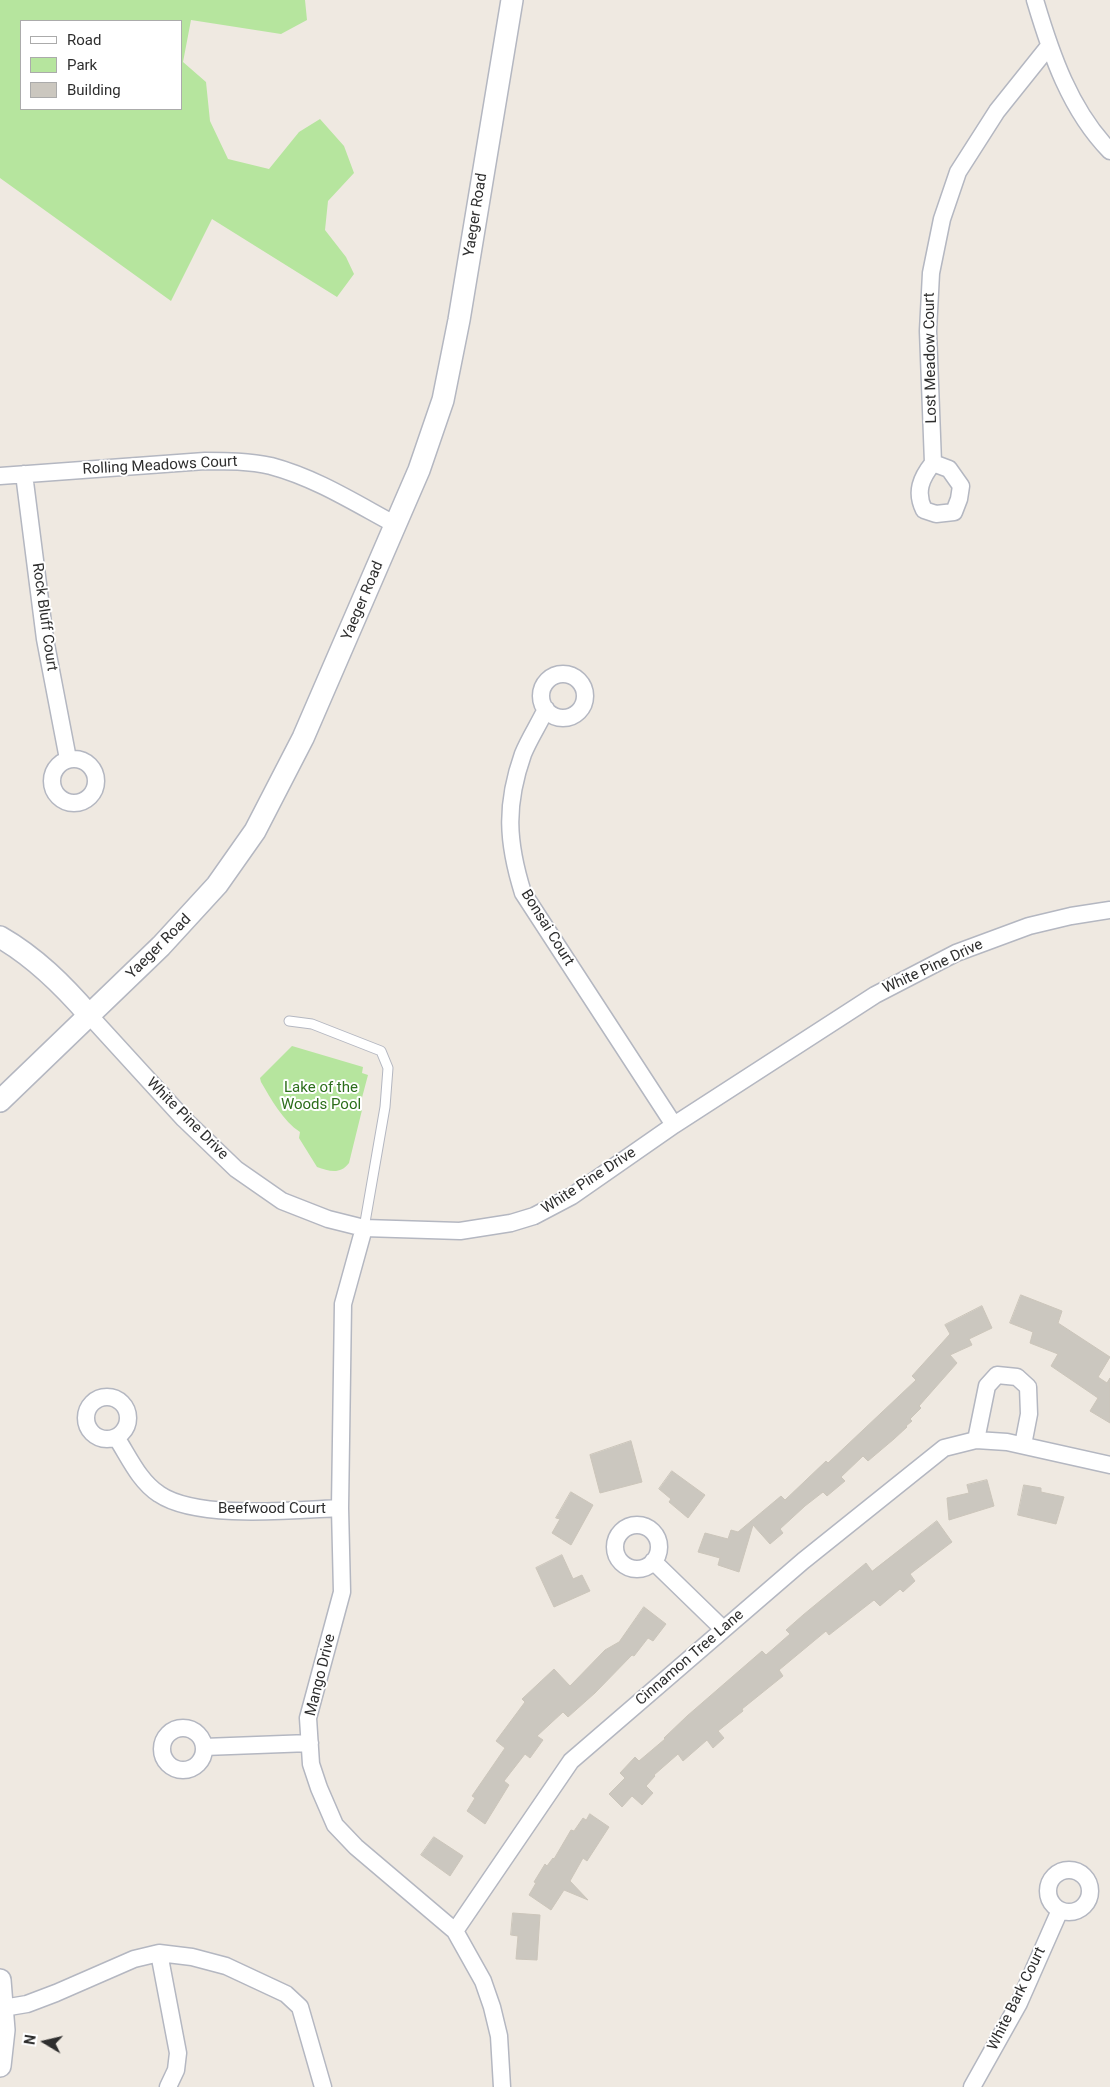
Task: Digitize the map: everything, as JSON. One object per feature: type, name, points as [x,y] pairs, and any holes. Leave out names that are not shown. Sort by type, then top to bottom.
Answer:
[{"type":"street","name":"Yaeger Road","points":[[0,1100],[194,911],[238,858],[255,831],[303,738],[396,524],[433,435],[444,400],[512,0]]},
{"type":"street","points":[[1035,0],[1049,46],[1065,84],[1096,137],[1110,151]]},
{"type":"street","name":"Lost Meadow Court","points":[[933,463],[928,331],[931,274],[942,219],[958,172],[997,111],[1049,46]]},
{"type":"street","name":"Rolling Meadows Court","points":[[0,476],[205,461],[235,461],[270,466],[320,484],[396,524]]},
{"type":"street","name":"Rock Bluff Court","points":[[24,474],[45,639],[68,759]]},
{"type":"street","name":"Bonsai Court","points":[[546,710],[524,752],[514,787],[509,827],[516,870],[523,892],[674,1125]]},
{"type":"street","name":"White Pine Drive","points":[[89,1015],[184,1119],[236,1169],[282,1202],[328,1219],[364,1228],[460,1231],[511,1223],[534,1216],[572,1196],[674,1125],[875,994],[956,953],[1029,926],[1071,916],[1110,910]]},
{"type":"street","points":[[0,937],[36,962],[66,988],[89,1015]]},
{"type":"street","name":"Mango Drive","points":[[364,1228],[343,1304],[340,1508],[342,1592],[308,1718],[311,1764],[335,1825],[356,1847],[455,1931],[483,1981],[489,1998],[499,2036],[502,2087]]},
{"type":"street","points":[[976,1440],[986,1386],[998,1375],[1017,1377],[1028,1388],[1029,1414],[1023,1445]]},
{"type":"street","name":"Beefwood Court","points":[[116,1437],[144,1481],[160,1495],[185,1504],[237,1511],[340,1508]]},
{"type":"street","name":"Cinnamon Tree Lane","points":[[455,1931],[572,1761],[722,1629],[803,1561],[944,1448],[976,1440],[1007,1442],[1110,1465]]},
{"type":"street","points":[[653,1561],[722,1629]]},
{"type":"street","points":[[204,1746],[310,1743]]},
{"type":"street","name":"White Bark Court","points":[[972,2087],[1019,2003],[1060,1910]]},
{"type":"street","points":[[3,2008],[27,2004],[134,1959],[159,1953],[192,1957],[226,1966],[286,1994],[300,2008],[323,2087]]},
{"type":"street","points":[[159,1953],[178,2052],[176,2070],[168,2087]]},
{"type":"street","points":[[0,1980],[3,2008],[0,2066]]},
{"type":"lane","points":[[289,1021],[312,1024],[381,1051],[388,1068],[385,1106],[364,1228]]},
{"type":"green space","points":[[0,0],[305,0],[307,20],[281,34],[191,20],[183,62],[206,82],[210,121],[228,159],[269,169],[299,132],[320,119],[344,146],[354,173],[328,201],[325,230],[346,257],[354,274],[337,297],[212,219],[171,301],[0,178]]},
{"type":"green space","name":"Lake of the Woods Pool","points":[[292,1046],[363,1067],[362,1073],[368,1075],[359,1109],[362,1110],[349,1163],[338,1171],[317,1167],[299,1138],[300,1132],[283,1116],[261,1082],[260,1078]]},
{"type":"building","points":[[1021,1295],[1062,1311],[1058,1323],[1110,1357],[1098,1377],[1107,1383],[1110,1378],[1110,1423],[1090,1411],[1098,1398],[1051,1366],[1058,1354],[1030,1343],[1033,1332],[1010,1323]]},
{"type":"building","points":[[982,1306],[992,1328],[969,1339],[972,1345],[950,1355],[957,1363],[919,1406],[921,1408],[910,1419],[912,1421],[894,1439],[868,1461],[863,1456],[841,1477],[845,1481],[827,1496],[823,1492],[805,1506],[780,1529],[783,1533],[770,1544],[753,1525],[739,1572],[718,1565],[720,1558],[698,1552],[705,1533],[728,1539],[731,1530],[738,1532],[781,1496],[785,1500],[826,1461],[828,1463],[916,1380],[912,1376],[950,1334],[945,1325]]},
{"type":"building","points":[[631,1441],[642,1482],[600,1493],[590,1455]]},
{"type":"building","points":[[672,1471],[705,1495],[688,1518],[669,1502],[671,1499],[659,1489]]},
{"type":"building","points":[[987,1480],[994,1506],[949,1520],[947,1498],[969,1493],[967,1485]]},
{"type":"building","points":[[1024,1485],[1041,1488],[1041,1492],[1064,1497],[1056,1524],[1018,1515]]},
{"type":"building","points":[[571,1492],[593,1505],[571,1545],[552,1533],[560,1519],[556,1518]]},
{"type":"building","points":[[937,1521],[952,1542],[910,1574],[915,1581],[903,1592],[900,1589],[880,1606],[874,1600],[829,1635],[826,1631],[779,1670],[783,1676],[718,1731],[724,1738],[713,1748],[707,1740],[683,1761],[678,1754],[654,1775],[646,1786],[653,1793],[642,1805],[632,1796],[622,1807],[609,1794],[625,1778],[620,1773],[635,1757],[639,1761],[665,1739],[687,1716],[762,1651],[766,1655],[790,1634],[786,1630],[803,1615],[866,1563],[872,1571]]},
{"type":"building","points":[[562,1555],[573,1579],[582,1575],[590,1591],[554,1607],[536,1568]]},
{"type":"building","points":[[644,1607],[666,1624],[653,1641],[648,1638],[634,1656],[632,1655],[595,1693],[568,1717],[563,1712],[537,1736],[543,1740],[530,1758],[525,1754],[504,1781],[509,1785],[485,1824],[467,1811],[475,1798],[472,1796],[505,1748],[496,1741],[525,1702],[522,1699],[554,1669],[570,1686],[605,1650],[619,1642]]},
{"type":"building","points":[[590,1814],[609,1827],[587,1861],[583,1858],[570,1881],[588,1900],[564,1890],[551,1910],[529,1895],[536,1883],[534,1882],[545,1864],[547,1866],[554,1859],[571,1830],[574,1831],[583,1818],[586,1820]]},
{"type":"building","points":[[434,1837],[463,1856],[450,1876],[421,1855]]},
{"type":"building","points":[[513,1913],[540,1915],[537,1960],[516,1959],[518,1936],[511,1935]]}]
